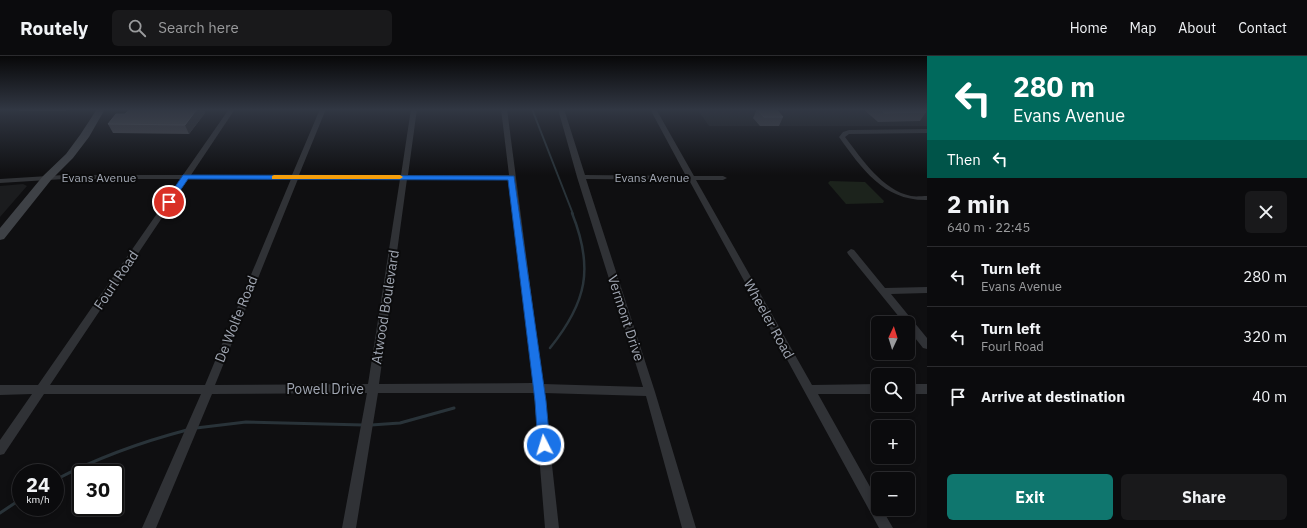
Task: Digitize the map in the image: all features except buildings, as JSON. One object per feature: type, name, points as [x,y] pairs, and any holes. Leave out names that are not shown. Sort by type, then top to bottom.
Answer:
[{"type":"street","points":[[0,236],[47,178],[56,172],[61,157],[79,131]]},
{"type":"street","points":[[61,157],[74,150],[87,131]]},
{"type":"street","name":"Fourl Road","points":[[0,450],[217,131]]},
{"type":"street","name":"De Wolfe Road","points":[[149,528],[197,416],[314,131]]},
{"type":"street","name":"Atwood Boulevard","points":[[349,528],[365,437],[411,131]]},
{"type":"street","points":[[506,131],[538,388],[552,528]]},
{"type":"street","name":"Vermont Drive","points":[[568,131],[581,177],[650,392],[689,528]]},
{"type":"street","name":"Wheeler Road","points":[[665,131],[886,528]]},
{"type":"street","points":[[925,131],[849,132],[845,133],[842,137],[859,160],[886,187],[909,198],[927,198]]},
{"type":"street","name":"Evans Avenue","points":[[0,180],[47,178],[186,177],[511,177]]},
{"type":"street","name":"Evans Avenue","points":[[581,177],[723,178]]},
{"type":"street","points":[[851,252],[927,345]]},
{"type":"street","points":[[884,291],[927,290]]},
{"type":"street","name":"Powell Drive","points":[[0,390],[538,388],[650,392]]},
{"type":"street","points":[[915,389],[927,389]]},
{"type":"street","points":[[809,390],[871,390]]},
{"type":"shaded area","points":[[830,181],[865,182],[884,201],[883,203],[846,204],[828,183]]},
{"type":"shaded area","points":[[23,184],[27,186],[0,217],[0,186]]},
{"type":"waterway","points":[[541,131],[573,214]]},
{"type":"waterway","points":[[550,348],[572,315],[579,300],[583,284],[583,251],[572,213]]},
{"type":"waterway","points":[[371,425],[400,423],[454,408]]},
{"type":"waterway","points":[[196,428],[246,422],[364,425]]},
{"type":"waterway","points":[[64,476],[120,451],[187,430]]},
{"type":"waterway","points":[[0,513],[12,505]]},
{"type":"slow traffic","points":[[274,177],[400,177]]},
{"type":"route","points":[[169,202],[186,177],[511,177],[540,401],[544,445]]}]
